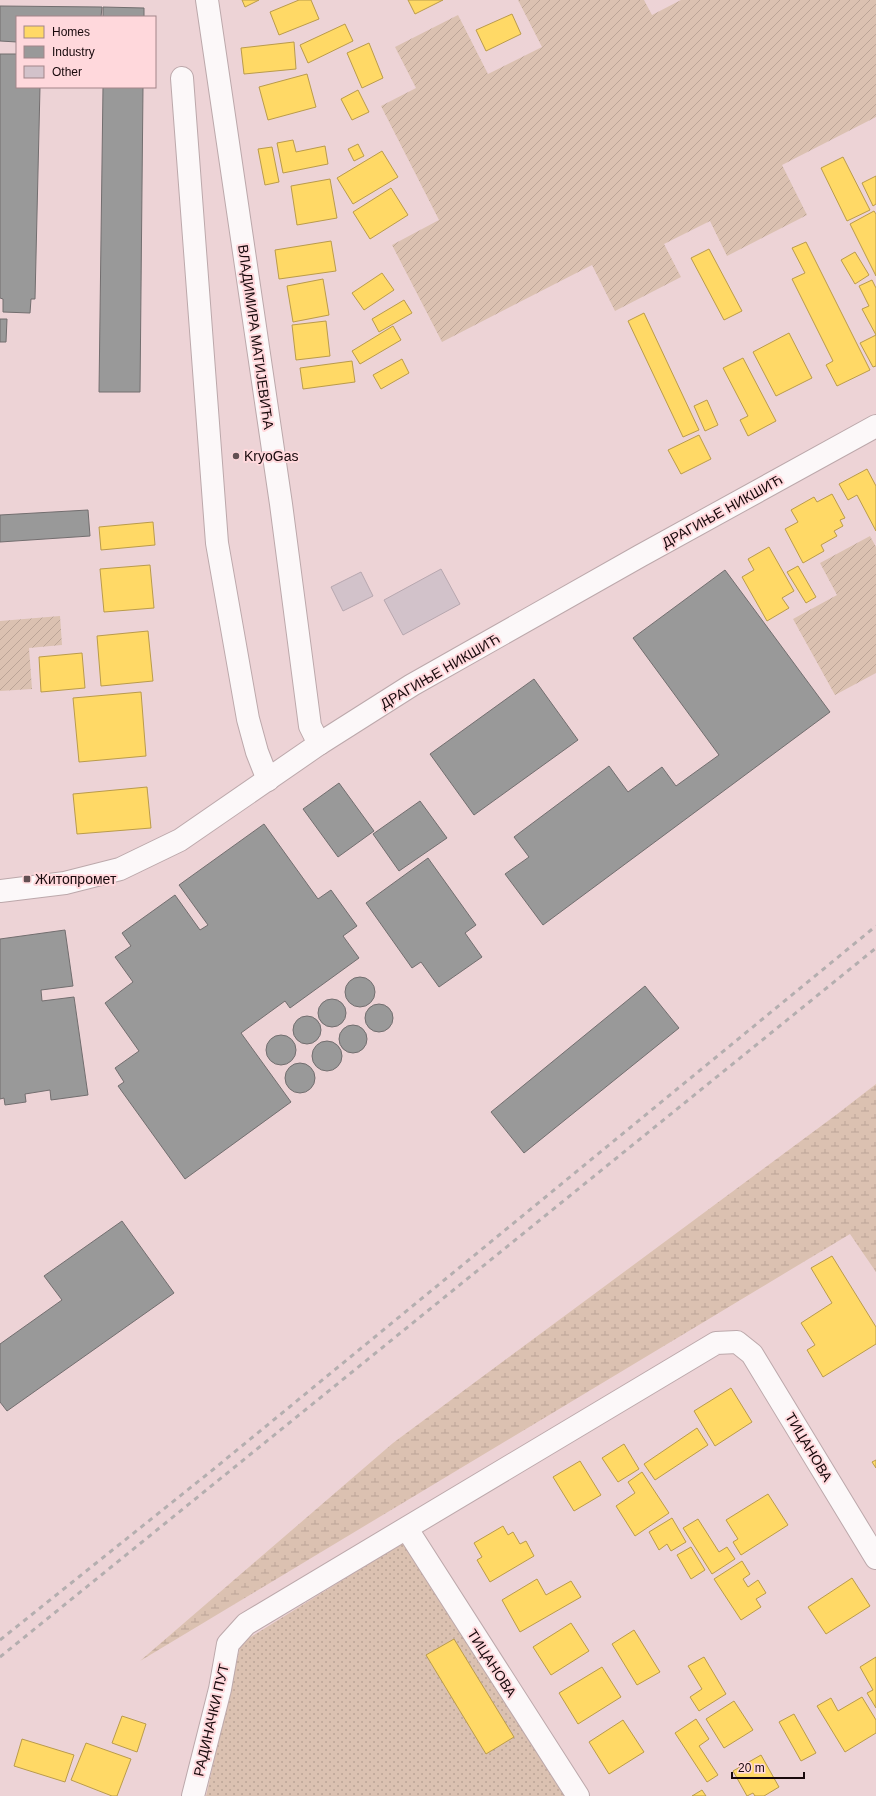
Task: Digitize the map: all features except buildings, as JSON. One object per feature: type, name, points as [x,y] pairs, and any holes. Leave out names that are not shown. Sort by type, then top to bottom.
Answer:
[{"type":"street","name":"ВЛАДИМИРА МАТИЈЕВИЋА","points":[[207,0],[281,504],[310,726],[319,744]]},
{"type":"street","points":[[182,78],[217,543],[248,719],[257,752],[268,780]]},
{"type":"street","name":"ДРАГИЊЕ НИКШИЋ","points":[[0,891],[65,883],[120,869],[180,840],[319,744],[419,682],[633,560],[876,426]]},
{"type":"street","name":"ТИЦАНОВА","points":[[578,1796],[407,1529],[716,1343],[737,1342],[752,1354],[876,1558]]},
{"type":"street","name":"РАДИНАЧКИ ПУТ","points":[[193,1796],[220,1689],[228,1644],[246,1624],[407,1529]]},
{"type":"green space","points":[[518,0],[644,0],[652,15],[681,0],[876,0],[876,117],[782,165],[807,215],[727,256],[710,221],[664,244],[681,277],[615,311],[592,265],[442,342],[392,245],[439,220],[381,106],[416,88],[395,47],[458,15],[488,74],[542,47]]},
{"type":"green space","points":[[870,536],[876,547],[876,673],[835,695],[793,619],[837,595],[820,563]]},
{"type":"green space","points":[[60,616],[62,645],[29,648],[32,689],[0,691],[0,621]]},
{"type":"green space","points":[[876,1084],[876,1272],[850,1234],[140,1661],[393,1443]]},
{"type":"green space","points":[[412,1537],[567,1796],[206,1796],[241,1643]]},
{"type":"railway","points":[[0,1640],[215,1468],[876,926]]},
{"type":"railway","points":[[0,1657],[876,948]]},
{"type":"place","name":"KryoGas","points":[[236,456]]},
{"type":"place","name":"Житопромет","points":[[27,879]]}]
